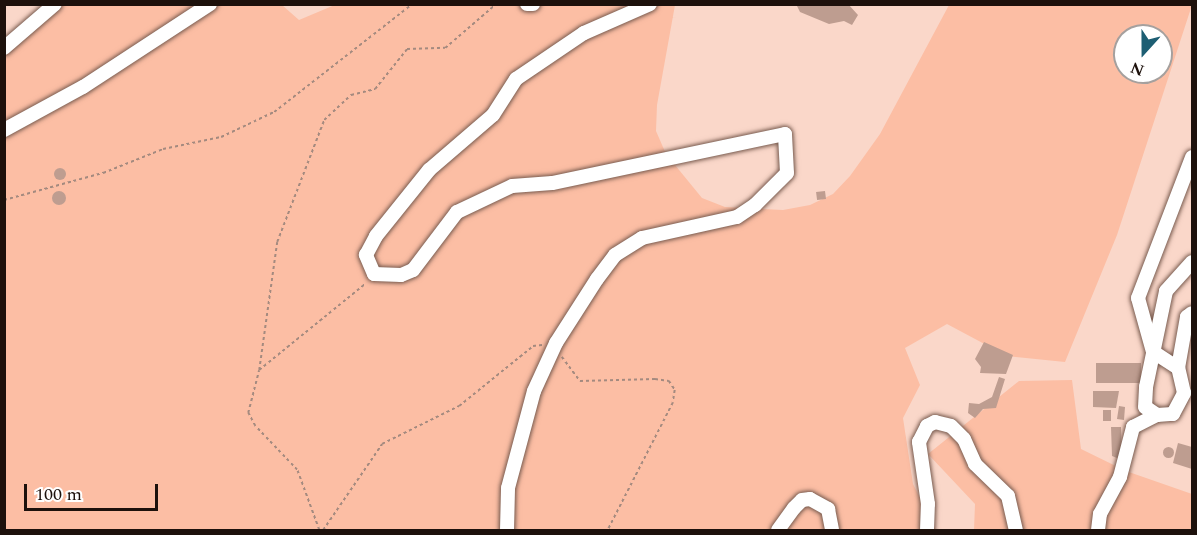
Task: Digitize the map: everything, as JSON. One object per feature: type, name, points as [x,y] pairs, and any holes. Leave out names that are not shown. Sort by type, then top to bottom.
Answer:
[{"type":"street","points":[[4,48],[55,4]]},
{"type":"street","points":[[4,130],[83,87],[210,4]]},
{"type":"street","points":[[527,4],[533,4]]},
{"type":"street","points":[[507,531],[506,508],[515,459],[534,391],[556,343],[597,279],[630,243],[737,217],[787,173],[785,134],[552,183],[512,186],[457,212],[413,270],[390,277],[375,274],[366,255],[376,236],[429,170],[493,115],[516,79],[584,33],[650,4]]},
{"type":"street","points":[[1178,368],[1153,352],[1138,298],[1192,157]]},
{"type":"street","points":[[1157,415],[1145,407],[1153,352],[1166,291],[1192,262]]},
{"type":"street","points":[[1098,531],[1100,514],[1120,477],[1133,427],[1157,415],[1173,414],[1184,393],[1178,368],[1187,317],[1192,313]]},
{"type":"street","points":[[927,531],[928,504],[919,442],[927,426],[935,422],[958,430],[975,464],[1008,496],[1016,531]]},
{"type":"street","points":[[778,531],[794,508],[802,500],[810,499],[828,509],[832,531]]},
{"type":"path","points":[[4,201],[103,173],[163,149],[221,137],[274,112],[412,4]]},
{"type":"path","points":[[319,531],[297,470],[260,432],[248,413],[259,370],[277,242],[324,120],[351,95],[375,89],[407,49],[445,48],[496,4]]},
{"type":"path","points":[[259,370],[375,274]]},
{"type":"path","points":[[323,531],[382,444],[459,406],[533,346],[556,343],[567,367],[580,381],[655,379],[669,381],[675,390],[673,403],[608,531]]},
{"type":"shaded area","points":[[337,4],[675,5],[657,105],[656,131],[666,154],[702,198],[725,207],[783,210],[810,205],[833,194],[850,176],[880,134],[949,5],[1192,5],[1173,63],[1173,24],[1113,24],[1113,84],[1166,84],[1117,235],[1065,362],[1007,356],[947,324],[905,348],[920,385],[903,418],[913,484],[936,530],[5,530],[5,56],[59,5],[282,5],[299,20]]},
{"type":"shaded area","points":[[1072,380],[1081,449],[1126,471],[1192,494],[1192,530],[974,530],[975,504],[928,454],[1019,381]]},
{"type":"building","points":[[796,4],[848,4],[858,15],[852,25],[844,21],[829,24],[800,12]]},
{"type":"building","points":[[62,168],[66,174],[62,180],[58,180],[54,172]]},
{"type":"building","points":[[59,191],[64,193],[66,198],[64,203],[59,205],[54,203],[52,198],[54,193]]},
{"type":"building","points":[[825,191],[826,199],[817,200],[816,192]]},
{"type":"building","points":[[984,342],[1013,355],[1006,374],[980,373],[981,367],[975,359]]},
{"type":"building","points":[[1096,363],[1141,363],[1141,383],[1096,383]]},
{"type":"building","points":[[999,377],[1005,379],[996,408],[983,409],[975,418],[968,413],[969,403],[979,404],[992,397]]},
{"type":"building","points":[[1093,391],[1119,391],[1116,408],[1093,407]]},
{"type":"building","points":[[1119,406],[1125,407],[1124,420],[1117,419]]},
{"type":"building","points":[[1103,410],[1111,410],[1111,421],[1103,421]]},
{"type":"building","points":[[1111,427],[1121,427],[1122,460],[1112,456]]},
{"type":"building","points":[[1178,443],[1192,447],[1192,469],[1173,463]]},
{"type":"building","points":[[1168,447],[1172,448],[1172,456],[1168,457],[1164,456],[1163,452],[1164,448]]}]
